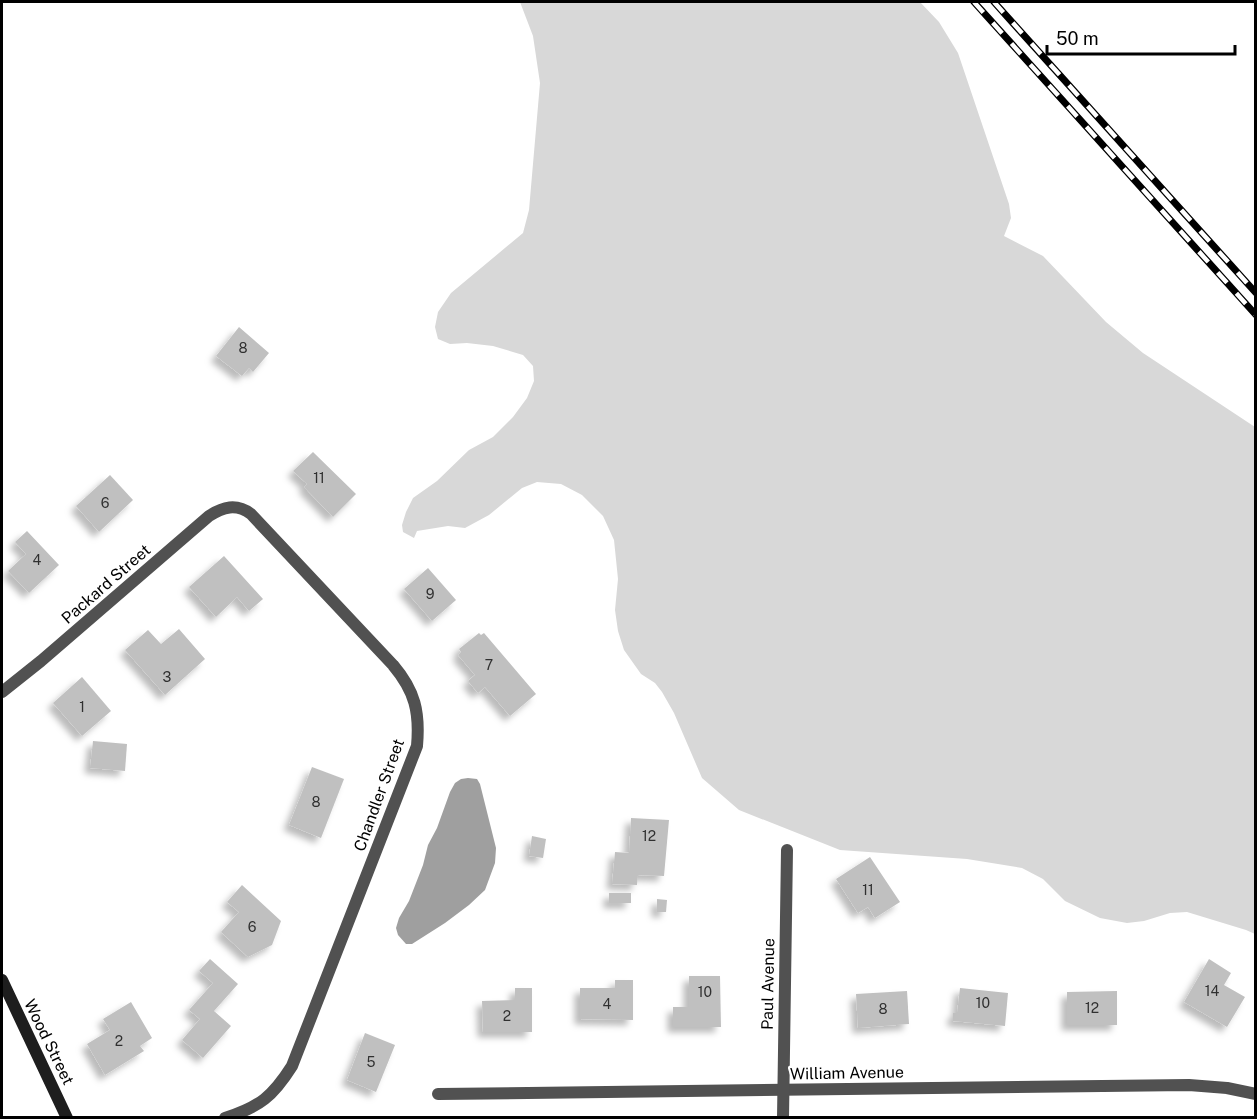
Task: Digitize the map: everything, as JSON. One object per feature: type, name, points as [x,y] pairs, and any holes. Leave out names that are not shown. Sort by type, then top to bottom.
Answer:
[{"type":"street","name":"Packard Street","points":[[2,692],[42,661],[209,516],[225,507],[235,507]]},
{"type":"street","name":"Chandler Street","points":[[225,1118],[241,1113],[268,1098],[292,1066],[417,746],[418,724],[413,696],[407,682],[393,665],[251,514],[235,507]]},
{"type":"street","name":"Paul Avenue","points":[[783,1118],[787,850]]},
{"type":"street","name":"Wood Street","points":[[2,980],[67,1118]]},
{"type":"street","name":"William Avenue","points":[[438,1095],[1189,1085],[1227,1088],[1256,1094]]},
{"type":"shaded area","points":[[520,2],[920,2],[939,22],[958,53],[1009,204],[1011,218],[1004,236],[1043,256],[1106,322],[1143,353],[1255,427],[1255,934],[1187,912],[1170,913],[1144,921],[1127,923],[1100,918],[1065,901],[1043,879],[1022,868],[967,859],[840,850],[739,810],[702,778],[674,713],[662,692],[655,683],[641,674],[624,650],[615,610],[618,579],[614,540],[603,516],[582,495],[561,484],[537,482],[522,488],[489,515],[465,528],[448,526],[417,531],[414,538],[403,532],[402,525],[413,498],[437,481],[469,450],[493,437],[513,417],[527,398],[534,381],[533,366],[523,355],[493,346],[450,344],[438,339],[435,327],[438,312],[451,293],[523,233],[529,210],[540,83],[533,36]]},
{"type":"shaded area","points":[[468,778],[477,779],[480,784],[496,848],[495,863],[485,890],[445,923],[412,944],[406,944],[398,935],[396,928],[399,918],[409,901],[428,845],[450,792],[455,783]]},
{"type":"building","points":[[239,327],[269,353],[253,372],[249,368],[242,376],[216,356]]},
{"type":"building","points":[[313,452],[356,494],[333,517],[304,487],[307,484],[293,471]]},
{"type":"building","points":[[110,475],[133,500],[99,532],[76,506]]},
{"type":"building","points":[[27,531],[59,565],[29,593],[8,571],[26,554],[15,542]]},
{"type":"building","points":[[224,556],[263,599],[249,611],[237,597],[216,617],[189,587]]},
{"type":"building","points":[[428,568],[456,600],[432,621],[404,589]]},
{"type":"building","points":[[179,629],[205,659],[165,695],[125,650],[148,630],[161,644]]},
{"type":"building","points":[[479,633],[481,635],[484,633],[536,694],[510,716],[485,687],[478,693],[468,681],[475,675],[458,655],[461,652],[459,649]]},
{"type":"building","points":[[82,677],[111,711],[82,736],[53,703]]},
{"type":"building","points":[[93,741],[127,744],[125,771],[90,768]]},
{"type":"building","points":[[312,767],[344,779],[321,838],[289,825]]},
{"type":"building","points":[[631,818],[669,820],[664,876],[638,875],[637,885],[612,884],[615,852],[629,853]]},
{"type":"building","points":[[532,836],[546,839],[543,858],[529,856]]},
{"type":"building","points":[[870,857],[900,902],[875,918],[868,907],[858,913],[836,879]]},
{"type":"building","points":[[242,885],[281,921],[272,945],[248,957],[221,932],[239,912],[227,902]]},
{"type":"building","points":[[609,893],[631,893],[631,903],[609,903]]},
{"type":"building","points":[[657,899],[667,900],[666,912],[657,912]]},
{"type":"building","points":[[210,959],[238,984],[214,1011],[231,1026],[203,1058],[182,1040],[200,1019],[189,1010],[213,983],[199,971]]},
{"type":"building","points":[[1209,959],[1231,973],[1224,985],[1245,997],[1227,1027],[1184,1002]]},
{"type":"building","points":[[689,976],[720,976],[721,1027],[673,1027],[673,1007],[689,1007]]},
{"type":"building","points":[[615,980],[633,980],[633,1020],[580,1019],[580,988],[615,988]]},
{"type":"building","points":[[515,988],[532,988],[532,1032],[483,1032],[482,1001],[515,1000]]},
{"type":"building","points":[[960,988],[1008,993],[1005,1026],[953,1021],[953,1013],[957,1013]]},
{"type":"building","points":[[907,991],[909,1024],[858,1028],[856,994]]},
{"type":"building","points":[[1117,991],[1117,1025],[1067,1025],[1067,992]]},
{"type":"building","points":[[131,1002],[152,1038],[140,1046],[144,1051],[105,1075],[87,1044],[110,1030],[103,1019]]},
{"type":"building","points":[[365,1033],[395,1045],[376,1092],[347,1080]]},
{"type":"railway","points":[[974,2],[1256,315]]},
{"type":"railway","points":[[994,2],[1256,293]]}]
